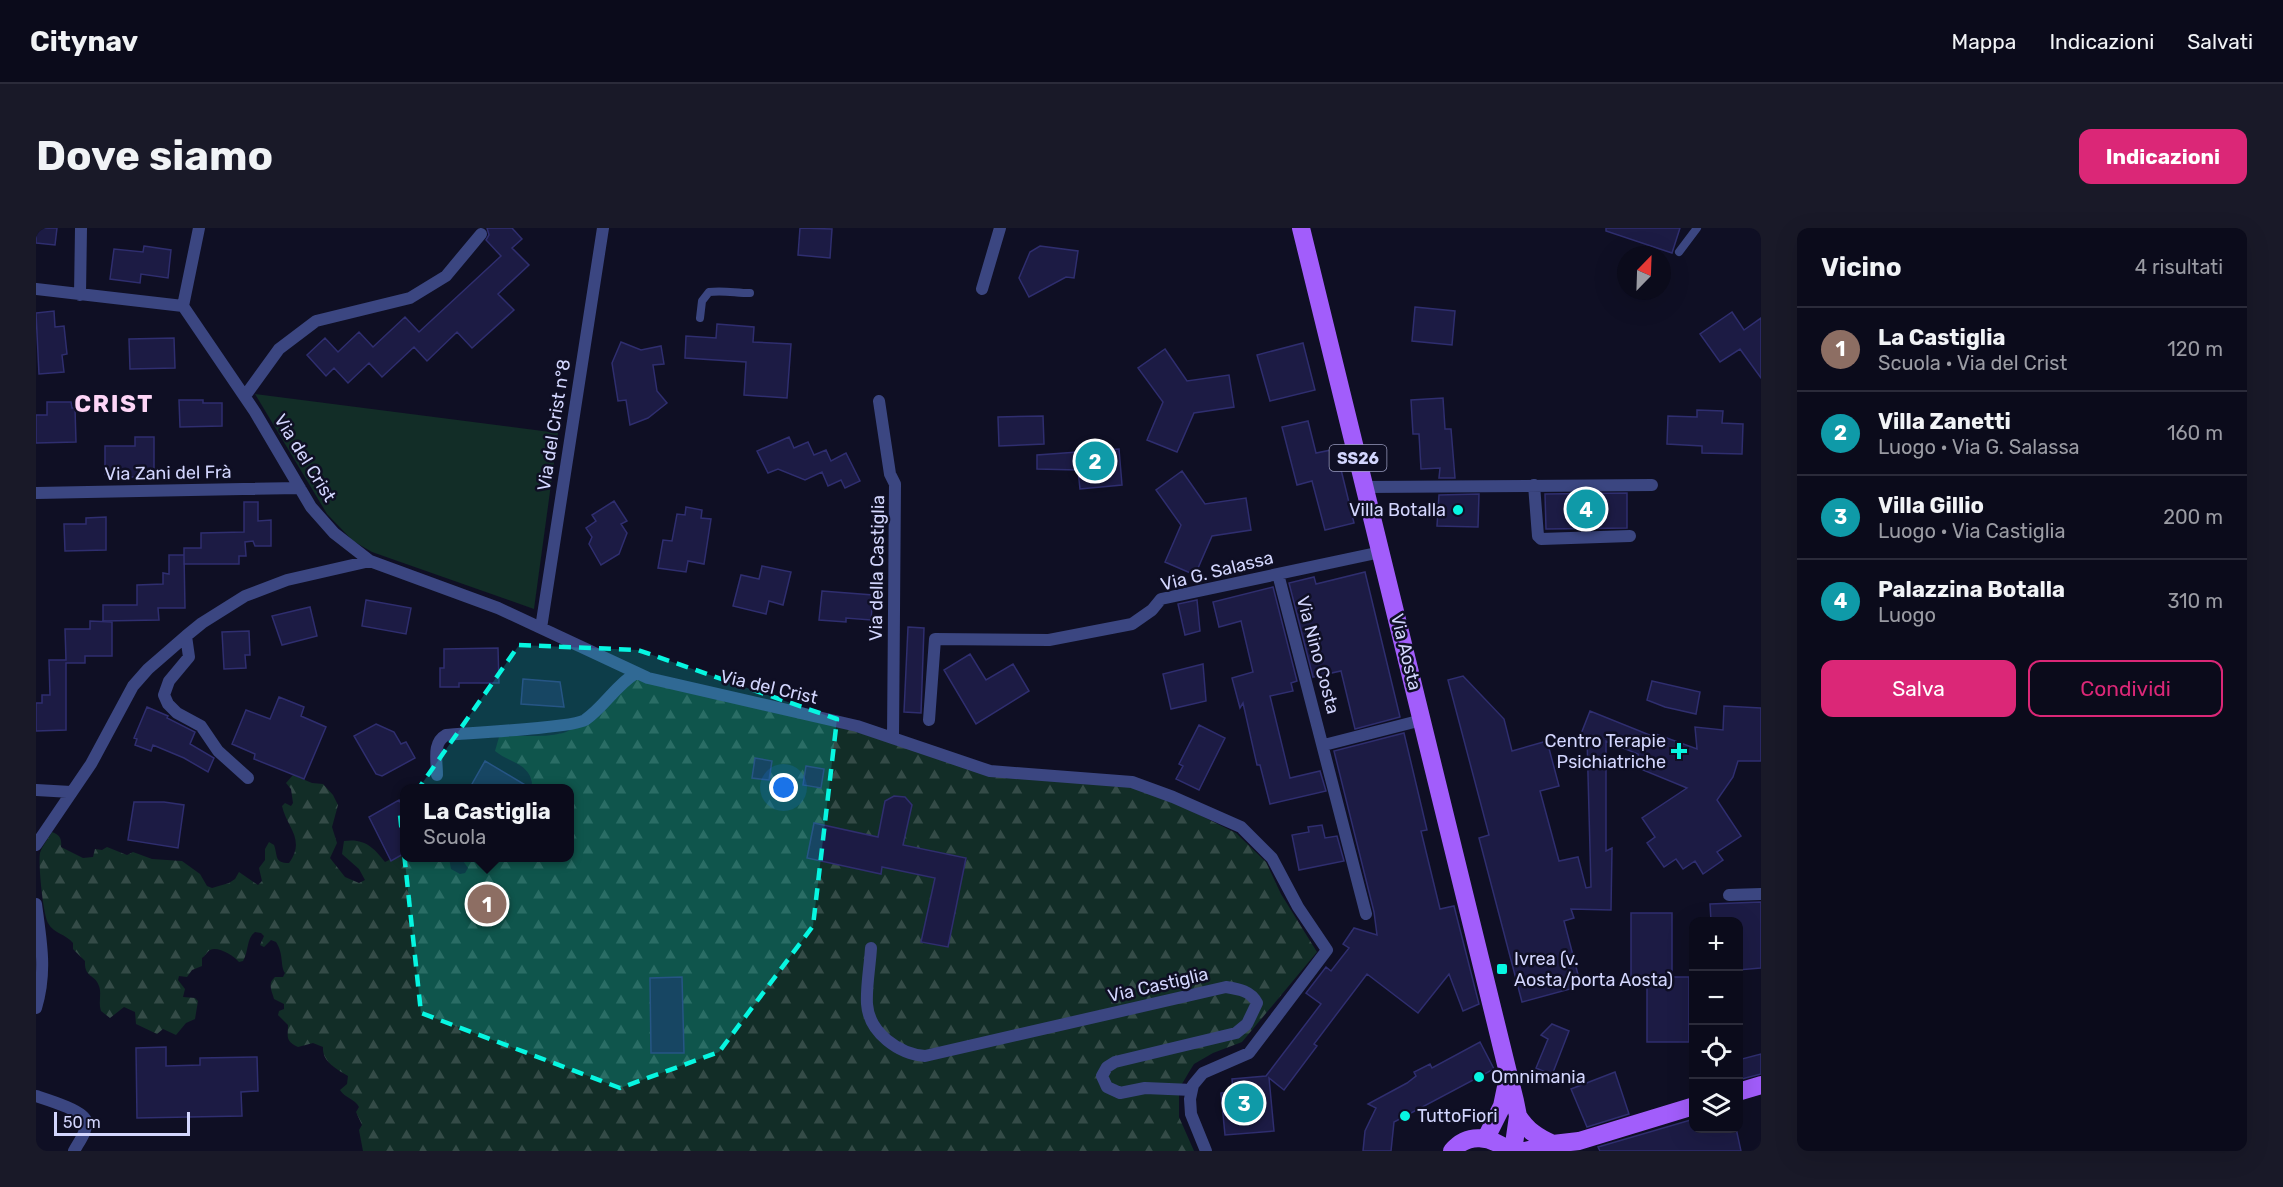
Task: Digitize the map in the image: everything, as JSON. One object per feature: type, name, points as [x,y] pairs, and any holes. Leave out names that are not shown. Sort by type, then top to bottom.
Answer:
[{"type":"main road","name":"Via Aosta","points":[[1301,228],[1518,1116],[1511,1151]]},
{"type":"main road","name":"Via Aosta","points":[[1486,1138],[1502,1106],[1508,1077]]},
{"type":"main road","points":[[1743,1090],[1761,1085]]},
{"type":"main road","points":[[1525,1151],[1579,1141],[1689,1108]]},
{"type":"main road","name":"SS26","points":[[1518,1116],[1525,1127],[1537,1138],[1553,1144]]},
{"type":"main road","points":[[1452,1151],[1462,1141],[1472,1138],[1486,1138],[1511,1151]]},
{"type":"street","points":[[80,295],[81,228]]},
{"type":"street","points":[[36,289],[183,306],[199,228]]},
{"type":"street","name":"Via del Crist n°8","points":[[541,628],[603,228]]},
{"type":"street","points":[[982,289],[1000,228]]},
{"type":"street","points":[[245,396],[279,349],[316,321],[410,298],[446,276],[481,234]]},
{"type":"street","name":"Via del Crist","points":[[183,306],[245,396],[311,507],[334,533],[370,561],[498,608],[648,678],[857,726],[893,738]]},
{"type":"street","name":"Via della Castiglia","points":[[879,401],[890,474],[896,484],[893,738]]},
{"type":"street","points":[[1534,485],[1538,536],[1541,539],[1630,536]]},
{"type":"street","points":[[1365,487],[1652,485]]},
{"type":"street","name":"Via Zani del Frà","points":[[36,493],[300,488]]},
{"type":"street","name":"Via G. Salassa","points":[[929,720],[935,639],[1049,640],[1132,624],[1152,610],[1161,599],[1381,552]]},
{"type":"street","points":[[36,845],[91,764],[133,686],[148,669],[186,636],[244,596],[287,580],[370,561]]},
{"type":"street","name":"Via Nino Costa","points":[[1278,574],[1366,914]]},
{"type":"street","points":[[186,636],[189,657],[169,681],[164,695],[168,704],[177,713],[201,726],[218,751],[249,778]]},
{"type":"street","points":[[437,775],[436,746],[439,739],[446,735],[563,725],[584,721],[625,680],[636,673]]},
{"type":"street","points":[[1324,745],[1422,720]]},
{"type":"street","points":[[893,738],[990,771],[1132,782],[1241,827],[1272,858],[1298,907],[1327,950],[1249,1053],[1203,1073],[1193,1085],[1190,1099],[1191,1114],[1206,1151]]},
{"type":"street","points":[[36,790],[73,789]]},
{"type":"street","points":[[1729,895],[1761,894]]},
{"type":"street","points":[[36,904],[40,970],[36,1008]]},
{"type":"street","name":"Via Castiglia","points":[[871,948],[867,1006],[873,1023],[883,1037],[915,1056],[925,1056],[1226,987],[1237,988],[1248,993],[1257,1003],[1247,1024],[1236,1033],[1115,1062],[1107,1067],[1102,1076],[1107,1087],[1120,1093],[1145,1088],[1192,1090]]},
{"type":"street","points":[[36,1096],[68,1107],[84,1116],[85,1130],[74,1151]]},
{"type":"lane","points":[[1679,252],[1697,228]]},
{"type":"lane","points":[[700,318],[702,301],[709,292],[719,290],[750,293]]},
{"type":"highlighted area","points":[[519,645],[638,650],[837,719],[813,926],[719,1052],[620,1088],[421,1013],[400,815]]},
{"type":"green space","points":[[255,394],[558,433],[534,609],[372,552],[353,541],[327,514]]},
{"type":"green space","points":[[636,675],[857,729],[990,774],[1131,786],[1171,801],[1236,833],[1266,862],[1281,894],[1317,952],[1242,1042],[1213,1053],[1194,1064],[1189,1072],[1179,1089],[1179,1117],[1194,1151],[363,1151],[359,1130],[362,1125],[356,1112],[359,1107],[340,1090],[347,1084],[348,1076],[328,1061],[323,1047],[313,1043],[298,1047],[291,1043],[288,1038],[288,1025],[278,1015],[279,1011],[284,1009],[284,1004],[274,999],[271,985],[275,977],[283,977],[285,973],[276,942],[271,940],[264,947],[260,945],[264,936],[255,932],[250,938],[243,961],[239,962],[221,950],[209,951],[202,958],[202,966],[192,970],[187,977],[179,976],[178,980],[185,989],[183,997],[195,998],[198,1001],[195,1019],[186,1023],[176,1035],[163,1029],[157,1034],[136,1024],[135,1012],[124,1007],[110,1018],[101,1011],[99,986],[86,970],[85,961],[73,949],[73,943],[53,930],[46,918],[40,877],[40,853],[52,832],[60,838],[61,847],[83,858],[93,857],[95,849],[102,850],[107,847],[127,855],[133,852],[152,859],[182,861],[200,874],[207,886],[212,888],[229,883],[239,872],[258,885],[262,881],[259,868],[265,860],[265,849],[269,842],[274,845],[277,858],[281,862],[289,863],[294,855],[296,840],[282,806],[285,803],[291,806],[293,803],[291,789],[286,783],[293,775],[312,783],[323,784],[333,795],[338,805],[332,827],[337,843],[330,858],[345,877],[359,883],[365,880],[359,869],[342,854],[344,841],[358,841],[368,845],[385,862],[400,855],[400,862],[450,862],[451,869],[460,874],[465,873],[468,868],[464,862],[574,862],[574,784],[532,784],[527,771],[495,751],[499,737],[558,734],[572,729]]},
{"type":"building","points":[[36,228],[57,228],[55,245],[36,243]]},
{"type":"building","points":[[487,228],[512,228],[522,239],[512,248],[529,265],[498,294],[514,310],[472,348],[457,332],[427,361],[414,347],[382,377],[369,363],[348,383],[334,368],[326,376],[307,355],[325,338],[338,352],[359,332],[373,347],[405,317],[419,332],[501,256],[486,240],[489,235]]},
{"type":"building","points":[[800,228],[832,229],[830,258],[798,255]]},
{"type":"building","points":[[1606,228],[1680,228],[1672,253],[1671,246],[1651,246],[1606,231]]},
{"type":"building","points":[[144,246],[171,250],[168,278],[141,274],[140,283],[110,279],[114,249],[143,252]]},
{"type":"building","points":[[1040,246],[1078,251],[1074,278],[1066,277],[1029,297],[1019,278],[1030,252]]},
{"type":"building","points":[[1415,307],[1455,311],[1452,345],[1412,341]]},
{"type":"building","points":[[54,311],[55,327],[64,326],[67,354],[62,355],[64,372],[39,374],[36,313]]},
{"type":"building","points":[[1732,312],[1744,330],[1761,318],[1761,378],[1740,349],[1720,362],[1700,334]]},
{"type":"building","points":[[717,324],[754,327],[753,342],[791,344],[787,398],[744,395],[746,362],[685,358],[686,336],[716,338]]},
{"type":"building","points":[[174,338],[175,368],[130,369],[129,339]]},
{"type":"building","points":[[621,342],[641,350],[661,346],[664,364],[653,365],[657,391],[667,403],[648,418],[630,425],[626,400],[618,401],[612,363]]},
{"type":"building","points":[[1303,343],[1315,390],[1270,401],[1257,355]]},
{"type":"building","points":[[1165,349],[1187,381],[1229,375],[1234,407],[1194,413],[1177,452],[1147,440],[1163,402],[1138,368]]},
{"type":"building","points":[[1443,398],[1445,429],[1451,429],[1455,478],[1439,478],[1440,468],[1421,469],[1419,434],[1413,434],[1411,400]]},
{"type":"building","points":[[179,400],[222,403],[222,426],[180,427]]},
{"type":"building","points":[[47,402],[71,402],[72,408],[75,408],[76,442],[36,443],[36,415],[47,415]]},
{"type":"building","points":[[1697,410],[1723,411],[1722,423],[1743,424],[1742,454],[1702,453],[1702,446],[1667,444],[1668,416],[1697,417]]},
{"type":"building","points":[[1043,416],[1044,444],[999,446],[998,417]]},
{"type":"building","points":[[1308,421],[1316,453],[1336,449],[1354,523],[1325,530],[1312,481],[1297,485],[1282,427]]},
{"type":"building","points":[[135,437],[154,437],[154,471],[151,471],[150,477],[105,474],[105,446],[135,446]]},
{"type":"building","points":[[789,437],[794,448],[808,442],[814,455],[826,450],[831,461],[846,453],[860,481],[845,488],[841,480],[828,486],[822,472],[805,480],[778,469],[768,473],[757,451]]},
{"type":"building","points":[[1119,449],[1122,485],[1080,489],[1078,470],[1037,469],[1037,455]]},
{"type":"building","points":[[1182,471],[1205,504],[1246,498],[1251,530],[1212,536],[1195,575],[1165,562],[1181,525],[1156,490]]},
{"type":"building","points":[[1627,493],[1627,528],[1546,529],[1545,494]]},
{"type":"building","name":"Villa Botalla","points":[[1479,494],[1478,527],[1437,526],[1439,495]]},
{"type":"building","points":[[614,501],[627,521],[621,524],[627,533],[619,554],[601,565],[589,544],[592,537],[586,528],[596,521],[592,515]]},
{"type":"building","points":[[244,502],[258,502],[258,521],[271,520],[271,546],[255,546],[253,541],[245,542],[246,556],[239,556],[239,564],[184,564],[184,548],[201,548],[201,533],[244,532]]},
{"type":"building","points":[[686,507],[702,510],[701,518],[711,519],[704,564],[688,561],[686,572],[658,568],[663,540],[672,541],[677,514],[685,515]]},
{"type":"building","points":[[106,517],[106,550],[65,551],[64,524],[86,524],[86,518]]},
{"type":"building","points":[[169,555],[184,555],[185,608],[158,608],[159,620],[103,621],[103,605],[137,605],[137,585],[163,584],[163,573],[169,574]]},
{"type":"building","points":[[762,566],[791,572],[783,605],[769,601],[766,614],[733,606],[741,575],[759,579]]},
{"type":"building","points":[[1365,572],[1400,717],[1355,729],[1341,671],[1313,677],[1289,583],[1314,577],[1316,584]]},
{"type":"building","points":[[1273,587],[1297,681],[1291,683],[1293,691],[1270,696],[1290,778],[1320,771],[1326,791],[1270,804],[1260,765],[1257,765],[1243,703],[1240,708],[1232,678],[1253,672],[1241,621],[1219,627],[1213,602]]},
{"type":"building","points":[[822,591],[873,595],[871,620],[846,618],[846,622],[819,620]]},
{"type":"building","points":[[366,600],[411,608],[406,634],[362,626]]},
{"type":"building","points":[[1197,600],[1200,631],[1185,635],[1178,604]]},
{"type":"building","points":[[310,607],[317,636],[282,645],[272,616]]},
{"type":"building","points":[[90,621],[112,622],[112,656],[85,656],[85,663],[66,663],[66,730],[36,731],[36,703],[42,703],[42,695],[50,695],[49,660],[66,660],[65,629],[90,629]]},
{"type":"building","points":[[908,627],[924,628],[921,713],[904,712]]},
{"type":"building","points":[[249,631],[250,655],[245,655],[246,668],[224,669],[222,632]]},
{"type":"building","points":[[498,648],[499,683],[459,683],[459,687],[440,687],[440,668],[444,668],[444,649]]},
{"type":"building","points":[[970,654],[986,680],[1013,664],[1029,691],[976,724],[944,670]]},
{"type":"building","points":[[1203,664],[1206,701],[1171,709],[1163,674]]},
{"type":"building","points":[[1463,676],[1504,719],[1512,751],[1547,741],[1559,786],[1540,791],[1559,861],[1578,857],[1586,888],[1591,887],[1587,737],[1581,734],[1590,711],[1652,736],[1653,733],[1697,749],[1695,727],[1723,730],[1724,706],[1761,708],[1761,761],[1738,761],[1733,777],[1717,800],[1741,836],[1717,852],[1723,860],[1703,874],[1695,861],[1683,869],[1676,859],[1664,867],[1647,843],[1655,837],[1642,818],[1687,788],[1643,770],[1638,754],[1606,741],[1606,851],[1612,848],[1611,910],[1571,909],[1574,918],[1564,921],[1581,986],[1522,1002],[1479,838],[1489,835],[1448,680]]},
{"type":"building","points":[[523,679],[560,682],[564,707],[521,704]]},
{"type":"building","points":[[1652,681],[1700,692],[1696,714],[1647,700]]},
{"type":"building","points":[[279,697],[304,707],[301,716],[326,727],[304,779],[254,759],[255,754],[232,744],[246,710],[270,719]]},
{"type":"building","points":[[147,707],[195,732],[190,744],[214,758],[208,772],[184,758],[153,745],[151,751],[135,745],[137,739],[134,738]]},
{"type":"building","points":[[376,724],[394,732],[401,744],[406,742],[415,758],[382,776],[376,774],[354,736]]},
{"type":"building","points":[[1199,725],[1225,738],[1199,790],[1176,779],[1183,766],[1179,764]]},
{"type":"building","points":[[1404,733],[1427,830],[1421,831],[1440,909],[1454,906],[1479,1004],[1463,1011],[1449,974],[1418,1013],[1367,974],[1314,1044],[1317,1046],[1284,1090],[1269,1078],[1274,1131],[1225,1135],[1221,1093],[1233,1091],[1232,1079],[1266,1076],[1321,1004],[1306,993],[1326,967],[1331,971],[1349,948],[1343,944],[1354,928],[1377,935],[1374,912],[1334,751]]},
{"type":"building","points":[[755,758],[772,761],[769,780],[752,778]]},
{"type":"building","points":[[485,761],[524,784],[472,784]]},
{"type":"building","points":[[806,766],[824,769],[821,788],[803,785]]},
{"type":"building","points":[[894,796],[905,797],[912,805],[903,845],[966,858],[948,947],[921,942],[935,878],[882,867],[881,874],[807,858],[814,823],[878,837],[885,801]]},
{"type":"building","points":[[399,800],[400,856],[391,861],[369,817]]},
{"type":"building","points":[[134,802],[184,805],[178,848],[128,840]]},
{"type":"building","points":[[1322,825],[1325,838],[1337,836],[1344,861],[1299,870],[1292,835],[1309,832],[1308,827]]},
{"type":"building","points":[[1761,902],[1761,968],[1743,970],[1743,917],[1711,917],[1710,904]]},
{"type":"building","points":[[1631,913],[1672,913],[1672,977],[1689,977],[1689,1042],[1647,1042],[1647,978],[1631,978]]},
{"type":"building","points":[[682,977],[684,1053],[651,1053],[650,978]]},
{"type":"building","points":[[1552,1024],[1569,1031],[1552,1075],[1536,1068],[1548,1039],[1541,1035]]},
{"type":"building","points":[[1480,1042],[1494,1069],[1394,1122],[1391,1151],[1363,1151],[1365,1131],[1376,1108],[1368,1104],[1407,1083],[1416,1076],[1414,1072],[1430,1064],[1432,1068]]},
{"type":"building","points":[[166,1047],[166,1066],[200,1065],[200,1058],[257,1057],[258,1091],[241,1092],[242,1116],[137,1118],[136,1048]]},
{"type":"building","points":[[1761,1054],[1761,1074],[1743,1079],[1743,1059]]},
{"type":"building","points":[[1615,1072],[1629,1114],[1587,1127],[1571,1089]]},
{"type":"building","points":[[1689,1120],[1689,1133],[1737,1133],[1741,1151],[1600,1151],[1598,1147]]},
{"type":"place","name":"Villa Zanetti","points":[[1095,461]]},
{"type":"place","name":"Palazzina Botalla","points":[[1586,509]]},
{"type":"place","name":"Villa Botalla","points":[[1458,510]]},
{"type":"place","name":"Centro Terapie Psichiatriche","points":[[1679,751]]},
{"type":"place","name":"La Castiglia","points":[[487,904]]},
{"type":"place","name":"Ivrea (v. Aosta/porta Aosta)","points":[[1502,969]]},
{"type":"place","name":"Omnimania","points":[[1479,1077]]},
{"type":"place","name":"Villa Gillio","points":[[1244,1103]]},
{"type":"place","name":"TuttoFiori","points":[[1405,1116]]},
{"type":"district","name":"CRIST","points":[[114,404]]}]
